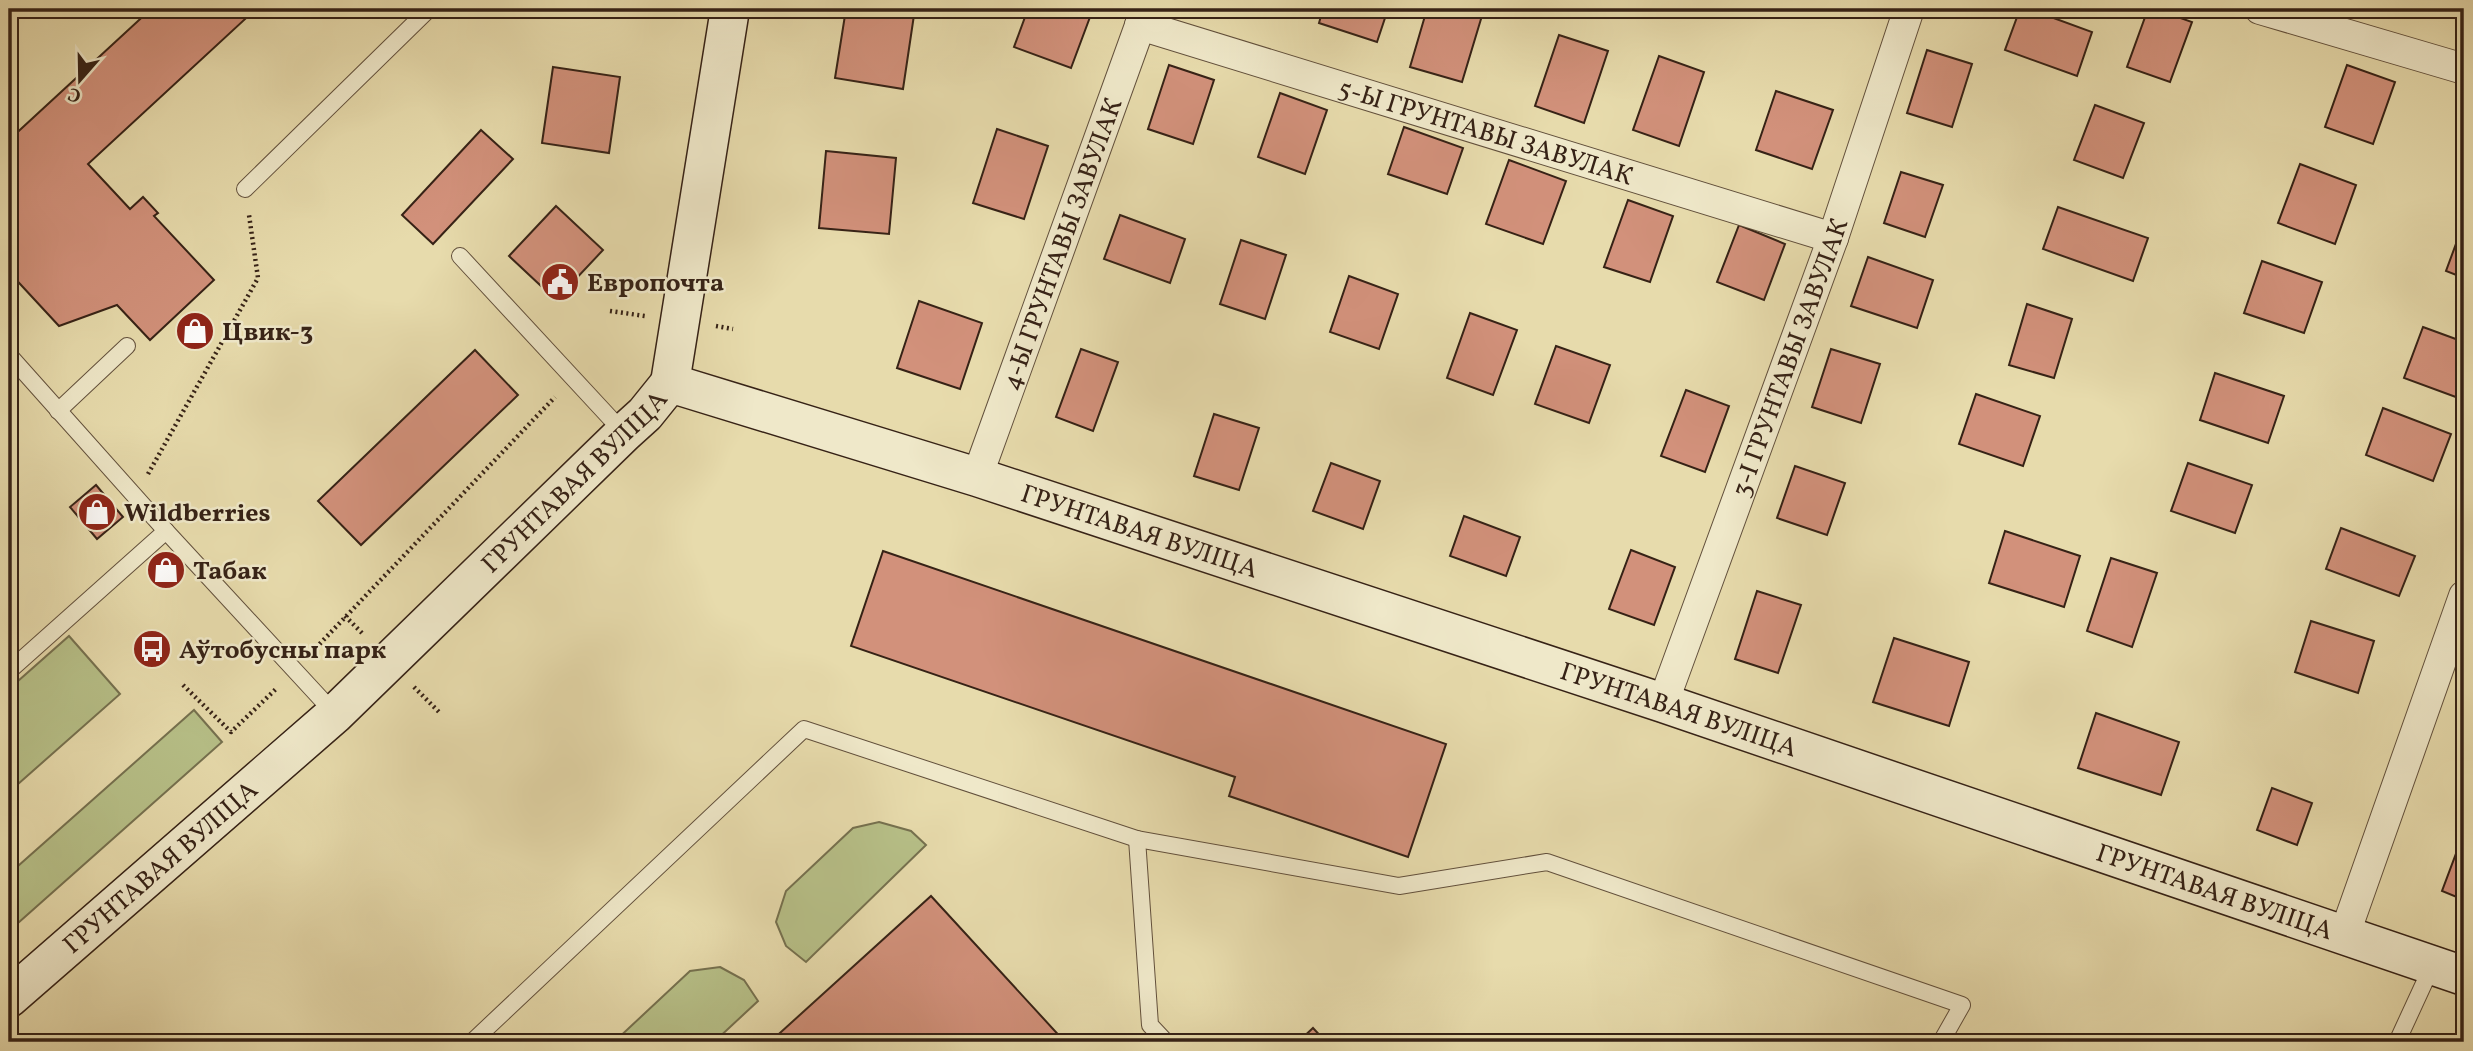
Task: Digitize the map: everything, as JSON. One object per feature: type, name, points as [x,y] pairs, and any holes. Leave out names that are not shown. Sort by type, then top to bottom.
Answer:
[{"type":"main road","points":[[670,383],[730,9]]},
{"type":"main road","name":"ГРУНТАВАЯ ВУЛІЦА","points":[[9,998],[335,714],[624,433],[670,383],[977,477],[1663,703],[2448,971]]},
{"type":"street","name":"3-І ГРУНТАВЫ ЗАВУЛАК","points":[[1663,703],[1833,238],[1909,9]]},
{"type":"street","points":[[2260,9],[2464,69]]},
{"type":"street","name":"5-Ы ГРУНТАВЫ ЗАВУЛАК","points":[[1143,17],[1833,238]]},
{"type":"street","name":"4-Ы ГРУНТАВЫ ЗАВУЛАК","points":[[977,477],[1143,17]]},
{"type":"street","points":[[2344,936],[2464,596]]},
{"type":"lane","points":[[245,189],[429,9]]},
{"type":"lane","points":[[460,256],[624,433]]},
{"type":"lane","points":[[58,411],[127,346]]},
{"type":"lane","points":[[9,355],[335,714]]},
{"type":"lane","points":[[9,671],[166,531]]},
{"type":"lane","points":[[472,1042],[804,729],[1137,839],[1399,886],[1547,862],[1962,1005],[1941,1042]]},
{"type":"lane","points":[[1137,839],[1150,1025],[1166,1042]]},
{"type":"lane","points":[[2397,1042],[2448,971]]},
{"type":"path","points":[[135,496],[258,278],[245,189]]},
{"type":"path","points":[[183,685],[231,732],[296,670],[573,379]]},
{"type":"green space","points":[[69,636],[120,694],[9,792],[9,689]]},
{"type":"green space","points":[[194,710],[222,742],[9,931],[9,874]]},
{"type":"green space","points":[[879,822],[911,831],[926,845],[806,962],[786,946],[776,922],[786,891],[853,828]]},
{"type":"green space","points":[[720,967],[744,980],[758,1001],[714,1042],[614,1042],[690,971]]},
{"type":"building","points":[[151,9],[256,9],[88,164],[130,209],[143,197],[158,213],[154,216],[214,280],[150,340],[117,305],[59,326],[9,272],[9,140]]},
{"type":"building","points":[[846,9],[870,9],[914,15],[903,89],[835,78]]},
{"type":"building","points":[[1028,9],[1093,9],[1071,68],[1014,47]]},
{"type":"building","points":[[1323,9],[1388,9],[1377,42],[1319,23]]},
{"type":"building","points":[[1427,9],[1484,9],[1462,82],[1410,67]]},
{"type":"building","points":[[2020,9],[2029,9],[2092,32],[2077,76],[2005,50]]},
{"type":"building","points":[[2148,9],[2192,22],[2170,82],[2127,67]]},
{"type":"building","points":[[1559,35],[1608,51],[1584,123],[1535,106]]},
{"type":"building","points":[[1927,50],[1972,64],[1952,127],[1907,113]]},
{"type":"building","points":[[1659,56],[1704,72],[1679,146],[1633,130]]},
{"type":"building","points":[[1169,65],[1214,80],[1193,144],[1148,129]]},
{"type":"building","points":[[2347,65],[2395,82],[2373,144],[2325,127]]},
{"type":"building","points":[[553,67],[620,77],[609,153],[542,143]]},
{"type":"building","points":[[1776,91],[1833,110],[1812,169],[1756,150]]},
{"type":"building","points":[[1280,93],[1327,110],[1305,174],[1258,157]]},
{"type":"building","points":[[2095,105],[2144,123],[2123,178],[2074,160]]},
{"type":"building","points":[[1404,127],[1463,148],[1447,194],[1388,174]]},
{"type":"building","points":[[997,129],[1048,146],[1024,219],[973,203]]},
{"type":"building","points":[[481,130],[513,159],[433,244],[402,215]]},
{"type":"building","points":[[826,151],[896,158],[889,234],[819,228]]},
{"type":"building","points":[[1509,160],[1566,181],[1543,244],[1486,224]]},
{"type":"building","points":[[2300,164],[2356,185],[2335,244],[2278,223]]},
{"type":"building","points":[[1901,172],[1943,185],[1925,237],[1884,223]]},
{"type":"building","points":[[1628,200],[1673,216],[1650,282],[1604,267]]},
{"type":"building","points":[[556,206],[603,250],[556,300],[509,256]]},
{"type":"building","points":[[2058,207],[2148,238],[2133,281],[2043,249]]},
{"type":"building","points":[[1120,215],[1185,239],[1170,283],[1104,259]]},
{"type":"building","points":[[2464,222],[2464,278],[2446,271]]},
{"type":"building","points":[[1739,225],[1785,244],[1764,300],[1717,282]]},
{"type":"building","points":[[1241,240],[1286,255],[1265,319],[1220,304]]},
{"type":"building","points":[[1868,257],[1933,280],[1917,328],[1851,306]]},
{"type":"building","points":[[2262,261],[2322,282],[2304,333],[2244,313]]},
{"type":"building","points":[[1349,276],[1398,294],[1379,349],[1330,332]]},
{"type":"building","points":[[919,301],[982,323],[960,389],[897,368]]},
{"type":"building","points":[[2027,304],[2072,319],[2054,378],[2009,365]]},
{"type":"building","points":[[1470,313],[1517,330],[1493,395],[1447,378]]},
{"type":"building","points":[[2423,327],[2464,342],[2464,400],[2404,378]]},
{"type":"building","points":[[1556,346],[1610,365],[1589,423],[1535,404]]},
{"type":"building","points":[[1081,349],[1118,362],[1093,431],[1056,417]]},
{"type":"building","points":[[1831,349],[1880,364],[1861,423],[1812,407]]},
{"type":"building","points":[[475,350],[518,395],[361,545],[318,501]]},
{"type":"building","points":[[2215,373],[2284,396],[2268,443],[2200,420]]},
{"type":"building","points":[[1686,390],[1729,406],[1705,472],[1661,456]]},
{"type":"building","points":[[1976,394],[2040,416],[2023,466],[1959,444]]},
{"type":"building","points":[[2383,408],[2451,434],[2433,481],[2366,455]]},
{"type":"building","points":[[1214,414],[1259,428],[1239,490],[1194,476]]},
{"type":"building","points":[[1331,463],[1380,481],[1363,529],[1313,511]]},
{"type":"building","points":[[2188,463],[2252,485],[2235,533],[2171,511]]},
{"type":"building","points":[[1795,466],[1845,483],[1827,535],[1777,518]]},
{"type":"building","name":"Wildberries","points":[[96,485],[123,517],[97,539],[70,507]]},
{"type":"building","points":[[1464,516],[1520,537],[1506,576],[1450,556]]},
{"type":"building","points":[[2341,528],[2415,556],[2399,596],[2326,569]]},
{"type":"building","points":[[2005,531],[2080,556],[2064,607],[1989,583]]},
{"type":"building","points":[[1631,550],[1675,567],[1654,625],[1609,609]]},
{"type":"building","points":[[883,551],[1446,744],[1408,857],[1229,796],[1235,777],[851,646]]},
{"type":"building","points":[[2111,558],[2157,573],[2132,647],[2087,631]]},
{"type":"building","points":[[1757,591],[1801,605],[1778,673],[1735,659]]},
{"type":"building","points":[[2311,621],[2374,641],[2358,693],[2295,672]]},
{"type":"building","points":[[1894,638],[1969,662],[1949,726],[1873,702]]},
{"type":"building","points":[[2096,713],[2179,742],[2161,795],[2078,768]]},
{"type":"building","points":[[2272,788],[2312,803],[2297,845],[2257,830]]},
{"type":"building","points":[[2460,843],[2464,845],[2464,900],[2442,891]]},
{"type":"building","points":[[931,896],[1065,1042],[770,1042]]},
{"type":"building","points":[[1313,1028],[1326,1042],[1298,1042]]},
{"type":"place","name":"Европочта","points":[[560,282]]},
{"type":"place","name":"Цвик-3","points":[[195,331]]},
{"type":"place","name":"Wildberries","points":[[97,512]]},
{"type":"place","name":"Табак","points":[[166,570]]},
{"type":"place","name":"Аўтобусны парк","points":[[152,649]]}]
